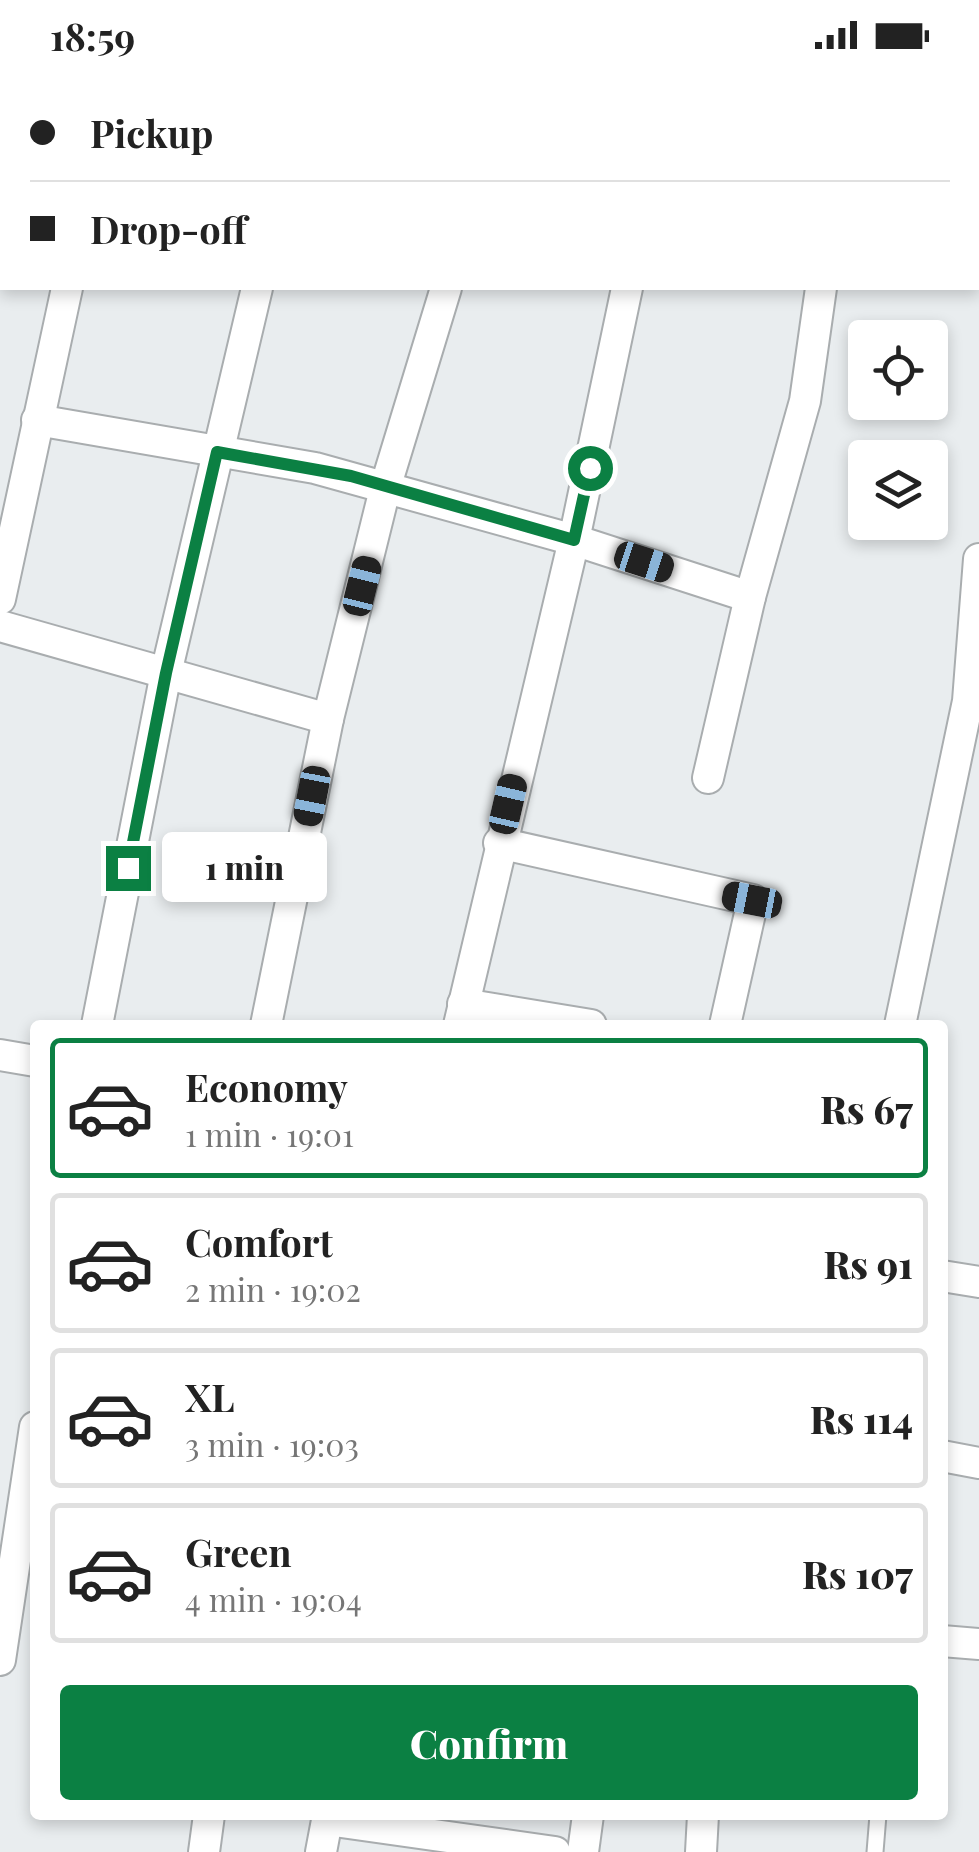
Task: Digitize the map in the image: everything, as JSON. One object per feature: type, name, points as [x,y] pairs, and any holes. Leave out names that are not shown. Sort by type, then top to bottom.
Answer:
[{"type":"street","points":[[0,599],[67,290]]},
{"type":"street","points":[[98,1020],[166,673],[256,290]]},
{"type":"street","points":[[267,1020],[328,719],[386,486],[445,290]]},
{"type":"street","points":[[532,1020],[461,1014],[499,843],[541,690],[628,290]]},
{"type":"street","points":[[708,778],[750,596],[805,401],[821,290]]},
{"type":"street","points":[[36,420],[315,468],[574,540],[750,596]]},
{"type":"street","points":[[901,1020],[968,701],[979,559]]},
{"type":"street","points":[[0,626],[328,719]]},
{"type":"street","points":[[499,843],[752,900],[726,1020]]},
{"type":"street","points":[[0,1055],[30,1060]]},
{"type":"street","points":[[948,1277],[979,1282]]},
{"type":"street","points":[[948,1457],[979,1463]]},
{"type":"street","points":[[0,1660],[30,1460]]},
{"type":"street","points":[[948,1641],[979,1644]]},
{"type":"street","points":[[204,1852],[208,1820]]},
{"type":"street","points":[[322,1852],[328,1820]]},
{"type":"street","points":[[341,1820],[555,1852]]},
{"type":"street","points":[[583,1852],[587,1820]]},
{"type":"street","points":[[701,1852],[703,1820]]},
{"type":"lane","points":[[875,1852],[878,1820]]},
{"type":"route","points":[[128,868],[166,673],[217,452],[351,476],[574,540],[590,468]]}]
